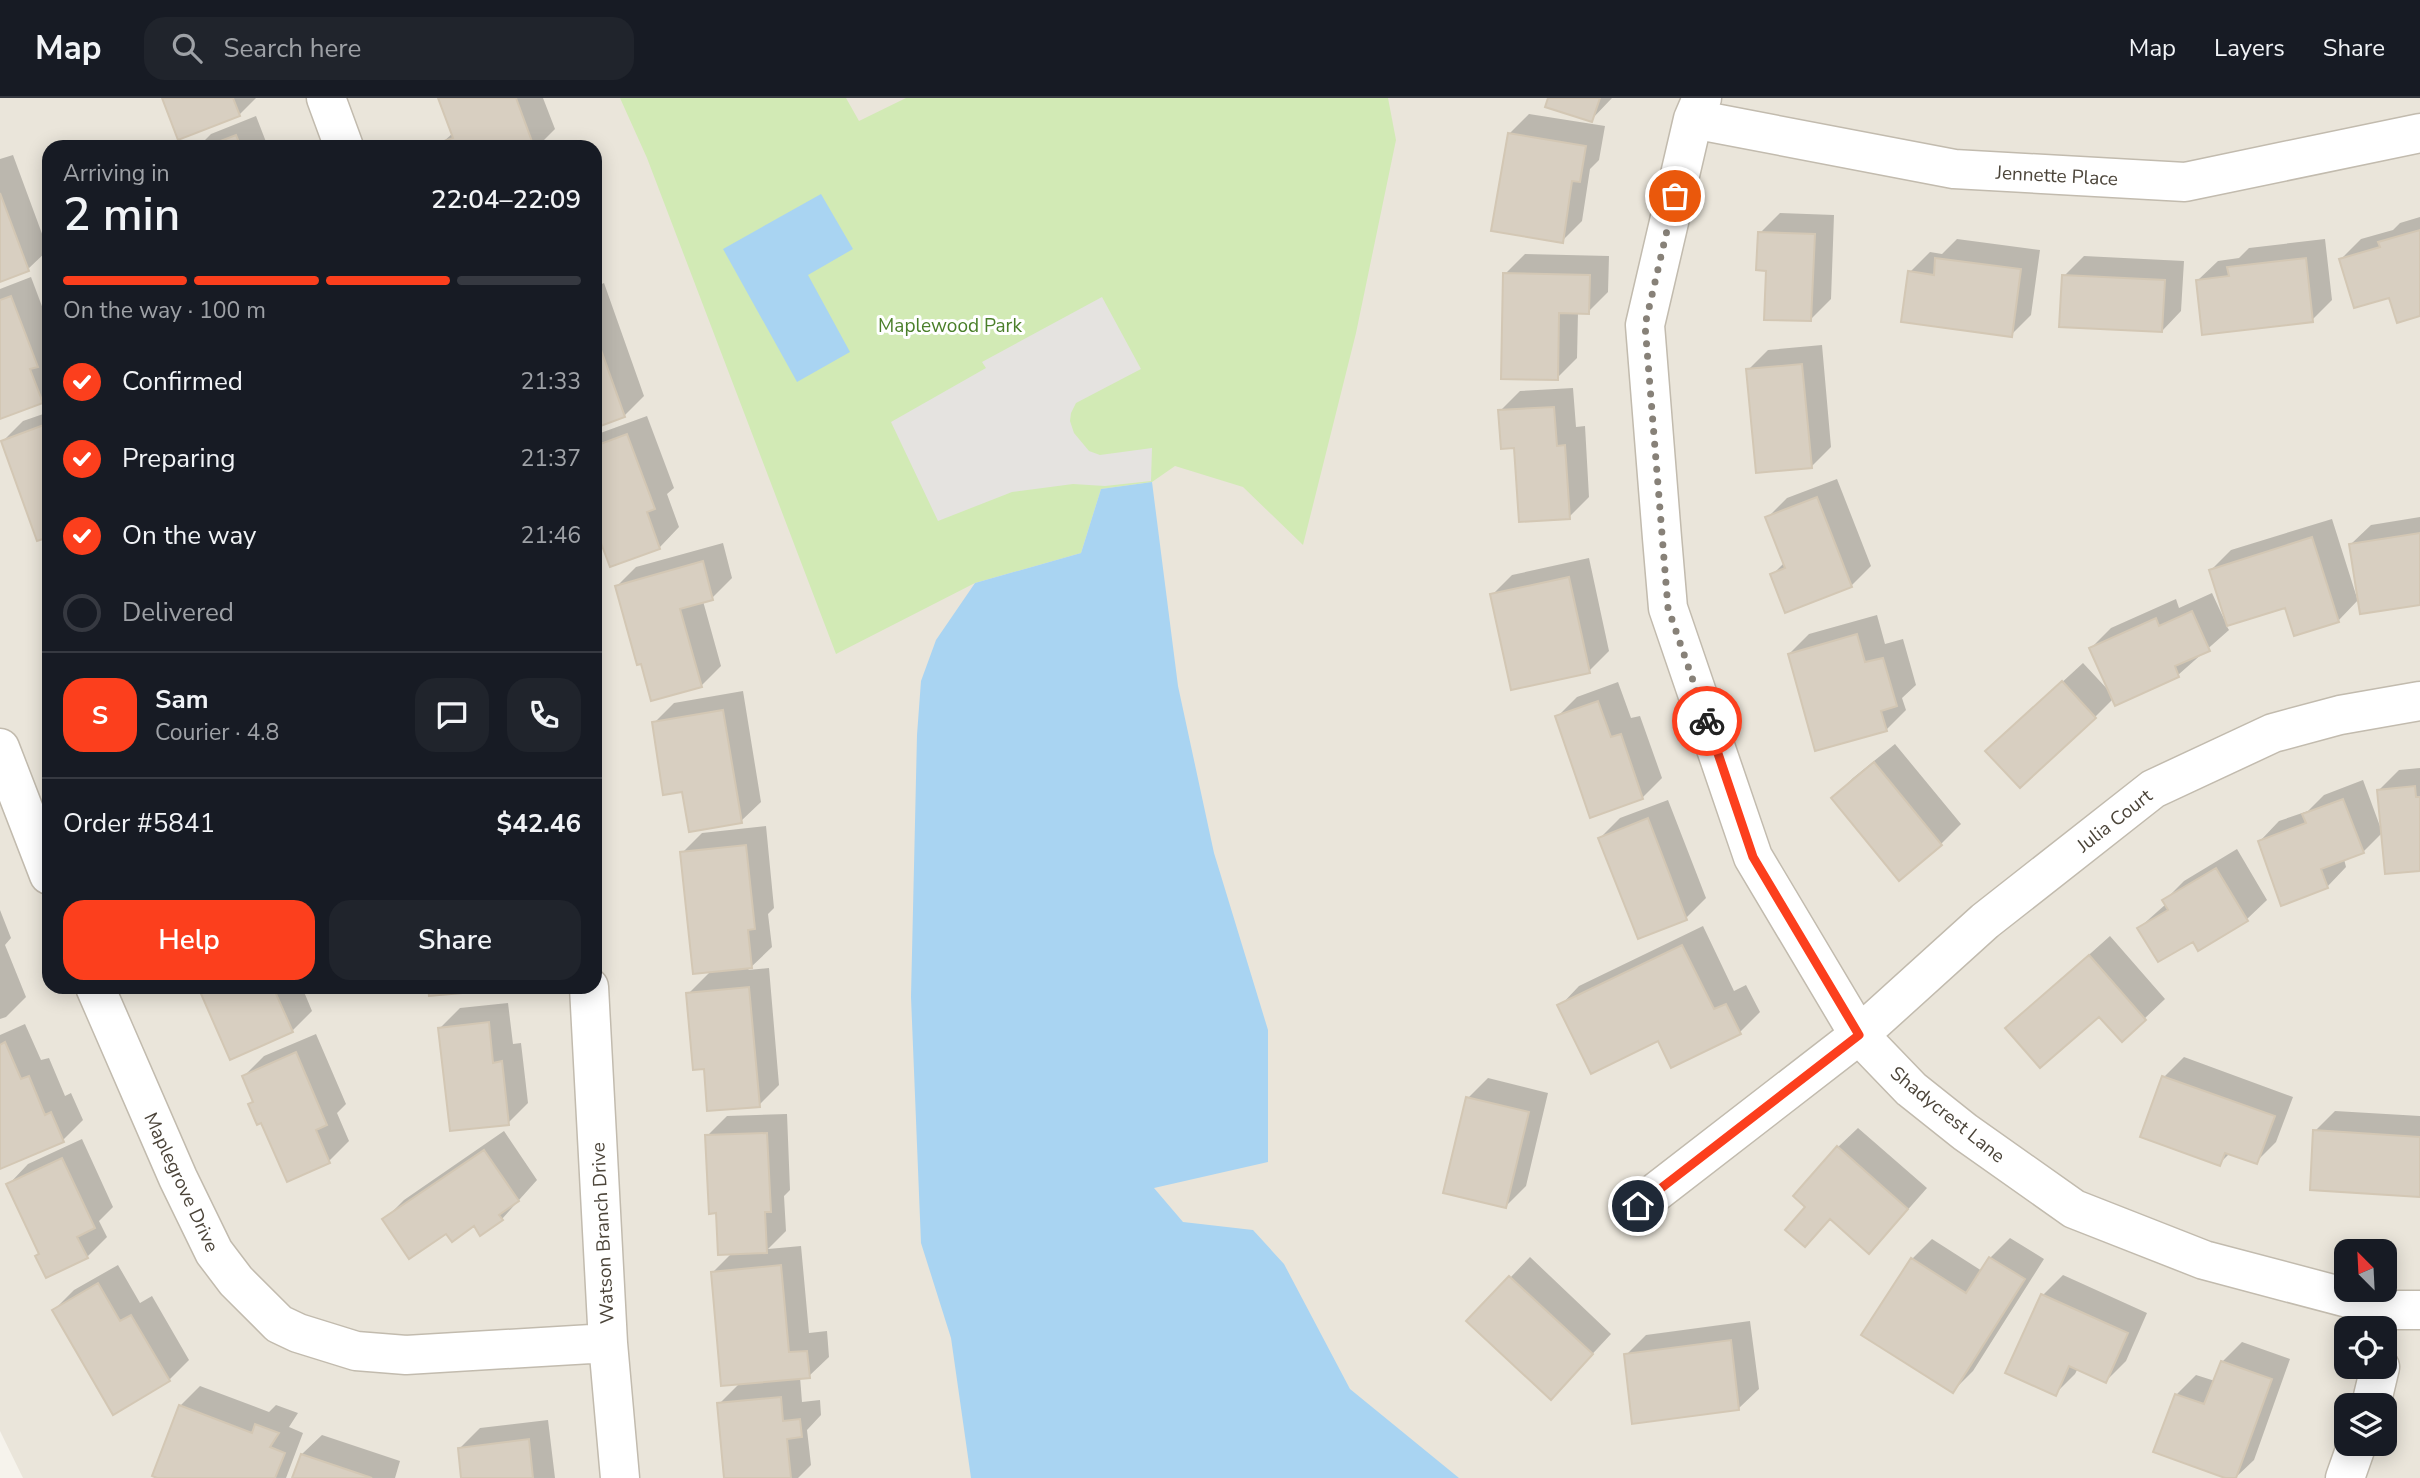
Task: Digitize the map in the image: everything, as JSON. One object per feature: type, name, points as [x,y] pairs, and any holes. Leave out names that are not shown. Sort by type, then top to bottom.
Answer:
[{"type":"street","points":[[326,98],[341,140]]},
{"type":"street","name":"Jennette Place","points":[[1697,109],[1954,169],[2185,182],[2420,133]]},
{"type":"street","name":"Shadycrest Lane","points":[[1697,109],[1645,325],[1668,608],[1753,857],[1859,1035],[1911,1089],[1965,1132],[2074,1209],[2204,1260],[2399,1321]]},
{"type":"street","name":"Julia Court","points":[[1638,1206],[1859,1035],[1985,921],[2153,789],[2273,733],[2340,715],[2420,701]]},
{"type":"street","points":[[0,748],[42,858]]},
{"type":"street","name":"Maplegrove Drive","points":[[98,994],[178,1178],[214,1252],[236,1282],[279,1324],[298,1333],[356,1351],[406,1355],[608,1343]]},
{"type":"street","name":"Watson Branch Drive","points":[[589,994],[608,1343],[620,1478]]},
{"type":"street","points":[[2345,1478],[2353,1456]]},
{"type":"shaded area","points":[[0,98],[2420,98],[2420,1478],[23,1478],[0,1431]]},
{"type":"shaded area","points":[[1102,297],[1141,369],[1076,403],[1070,421],[1074,433],[1089,451],[1100,455],[1152,448],[1151,481],[1105,486],[1073,484],[1012,492],[938,521],[891,422],[986,368],[982,362]]},
{"type":"green space","name":"Maplewood Park","points":[[620,98],[846,98],[859,121],[906,98],[1388,98],[1396,140],[1356,333],[1303,545],[1243,487],[1175,466],[1152,482],[1101,489],[1081,553],[975,583],[836,654],[647,158]]},
{"type":"water","points":[[821,194],[853,249],[808,275],[850,352],[797,382],[723,249]]},
{"type":"water","points":[[1152,482],[1178,686],[1214,853],[1268,1030],[1268,1162],[1154,1188],[1183,1222],[1253,1230],[1284,1264],[1350,1389],[1459,1478],[971,1478],[951,1338],[921,1243],[911,997],[917,735],[921,681],[936,640],[975,583],[1081,553],[1101,489]]},
{"type":"building","points":[[162,98],[233,98],[240,116],[178,140]]},
{"type":"building","points":[[438,98],[516,98],[531,140],[447,140],[453,138]]},
{"type":"building","points":[[1548,98],[1600,98],[1592,122],[1545,107]]},
{"type":"building","points":[[1508,133],[1586,146],[1580,182],[1572,181],[1563,243],[1491,231]]},
{"type":"building","points":[[236,135],[238,140],[223,140]]},
{"type":"building","points":[[0,193],[29,271],[0,282]]},
{"type":"building","points":[[2420,230],[2420,316],[2397,323],[2389,298],[2354,308],[2339,259],[2380,247],[2378,242]]},
{"type":"building","points":[[1758,232],[1815,234],[1811,321],[1764,320],[1766,271],[1756,270]]},
{"type":"building","points":[[1935,258],[2021,269],[2012,337],[1901,322],[1908,271],[1934,275]]},
{"type":"building","points":[[2306,258],[2313,322],[2202,335],[2196,280],[2229,276],[2227,267]]},
{"type":"building","points":[[1503,273],[1590,275],[1589,314],[1559,313],[1558,380],[1501,379]]},
{"type":"building","points":[[2062,275],[2165,280],[2162,332],[2059,327]]},
{"type":"building","points":[[11,296],[38,367],[30,369],[42,403],[0,419],[0,300]]},
{"type":"building","points":[[602,353],[625,417],[602,425]]},
{"type":"building","points":[[1802,364],[1812,468],[1756,473],[1746,369]]},
{"type":"building","points":[[1554,407],[1557,446],[1565,445],[1570,519],[1519,522],[1514,448],[1501,449],[1498,410]]},
{"type":"building","points":[[42,426],[42,539],[37,541],[1,441]]},
{"type":"building","points":[[627,434],[655,509],[647,512],[660,549],[610,567],[602,546],[602,443]]},
{"type":"building","points":[[1817,497],[1852,587],[1785,613],[1770,574],[1785,568],[1765,517]]},
{"type":"building","points":[[2420,533],[2420,605],[2360,614],[2349,544]]},
{"type":"building","points":[[2312,537],[2339,622],[2294,636],[2285,608],[2227,626],[2209,570]]},
{"type":"building","points":[[703,561],[713,600],[680,609],[702,687],[651,701],[641,664],[637,665],[615,586]]},
{"type":"building","points":[[1569,577],[1590,673],[1511,690],[1490,594]]},
{"type":"building","points":[[2192,611],[2210,651],[2175,666],[2179,677],[2115,706],[2089,648],[2156,618],[2159,626]]},
{"type":"building","points":[[1857,634],[1865,662],[1883,658],[1897,706],[1881,711],[1887,731],[1815,751],[1788,654]]},
{"type":"building","points":[[2062,681],[2096,718],[2020,788],[1985,751]]},
{"type":"building","points":[[1598,701],[1611,737],[1621,734],[1643,799],[1590,818],[1555,716]]},
{"type":"building","points":[[723,710],[742,823],[689,832],[682,792],[663,795],[652,722]]},
{"type":"building","points":[[1874,762],[1942,845],[1899,881],[1831,798]]},
{"type":"building","points":[[2415,786],[2416,797],[2420,797],[2420,871],[2385,874],[2377,790]]},
{"type":"building","points":[[2343,799],[2364,853],[2321,869],[2328,888],[2281,906],[2258,841],[2306,823],[2302,814]]},
{"type":"building","points":[[1648,818],[1687,920],[1638,939],[1598,838]]},
{"type":"building","points":[[746,845],[755,929],[748,930],[752,968],[693,974],[680,852]]},
{"type":"building","points":[[2216,868],[2248,921],[2198,951],[2193,942],[2158,962],[2137,928],[2168,910],[2162,900]]},
{"type":"building","points":[[1682,945],[1714,1009],[1726,1004],[1741,1034],[1671,1068],[1658,1041],[1591,1074],[1557,1005]]},
{"type":"building","points":[[2089,955],[2146,1020],[2122,1042],[2099,1017],[2040,1068],[2005,1028]]},
{"type":"building","points":[[749,987],[760,1107],[707,1111],[704,1069],[693,1070],[686,993]]},
{"type":"building","points":[[201,994],[276,994],[293,1032],[230,1060]]},
{"type":"building","points":[[489,1022],[493,1063],[502,1061],[509,1125],[450,1131],[438,1028]]},
{"type":"building","points":[[5,1042],[21,1079],[29,1076],[45,1115],[51,1112],[64,1142],[0,1169],[0,1045]]},
{"type":"building","points":[[296,1052],[327,1125],[316,1130],[330,1163],[287,1182],[261,1123],[257,1125],[248,1104],[253,1102],[242,1076]]},
{"type":"building","points":[[2162,1076],[2275,1116],[2257,1164],[2225,1153],[2220,1166],[2140,1137]]},
{"type":"building","points":[[1466,1097],[1529,1112],[1506,1208],[1443,1193]]},
{"type":"building","points":[[2313,1130],[2420,1137],[2420,1197],[2310,1190]]},
{"type":"building","points":[[767,1133],[771,1212],[765,1212],[767,1253],[718,1255],[716,1213],[709,1214],[705,1135]]},
{"type":"building","points":[[1837,1146],[1908,1209],[1869,1254],[1830,1219],[1805,1247],[1785,1230],[1805,1207],[1793,1196]]},
{"type":"building","points":[[484,1150],[519,1201],[499,1215],[503,1220],[480,1236],[474,1226],[452,1242],[446,1234],[409,1259],[382,1219]]},
{"type":"building","points":[[62,1158],[95,1228],[77,1237],[88,1258],[46,1278],[35,1256],[39,1254],[6,1184]]},
{"type":"building","points":[[1989,1257],[2025,1279],[1953,1393],[1861,1335],[1911,1258],[1966,1293]]},
{"type":"building","points":[[781,1265],[789,1352],[807,1351],[810,1378],[721,1386],[711,1272]]},
{"type":"building","points":[[1509,1276],[1593,1354],[1551,1400],[1466,1321]]},
{"type":"building","points":[[98,1283],[120,1321],[131,1315],[170,1381],[113,1415],[52,1310]]},
{"type":"building","points":[[2041,1294],[2128,1333],[2106,1383],[2069,1366],[2056,1396],[2005,1373]]},
{"type":"building","points":[[1731,1340],[1739,1410],[1632,1424],[1624,1354]]},
{"type":"building","points":[[2221,1361],[2272,1379],[2236,1478],[2225,1478],[2153,1452],[2175,1394],[2204,1404]]},
{"type":"building","points":[[781,1397],[783,1421],[800,1419],[802,1437],[787,1439],[791,1478],[724,1478],[717,1403]]},
{"type":"building","points":[[179,1405],[252,1433],[255,1424],[279,1433],[270,1447],[285,1453],[275,1478],[152,1476]]},
{"type":"building","points":[[529,1439],[533,1478],[461,1478],[458,1448]]},
{"type":"building","points":[[301,1454],[372,1478],[292,1478]]},
{"type":"way so far","points":[[1675,196],[1645,325],[1668,608],[1707,721]]},
{"type":"route","points":[[1638,1206],[1859,1035],[1753,857],[1707,721]]}]
